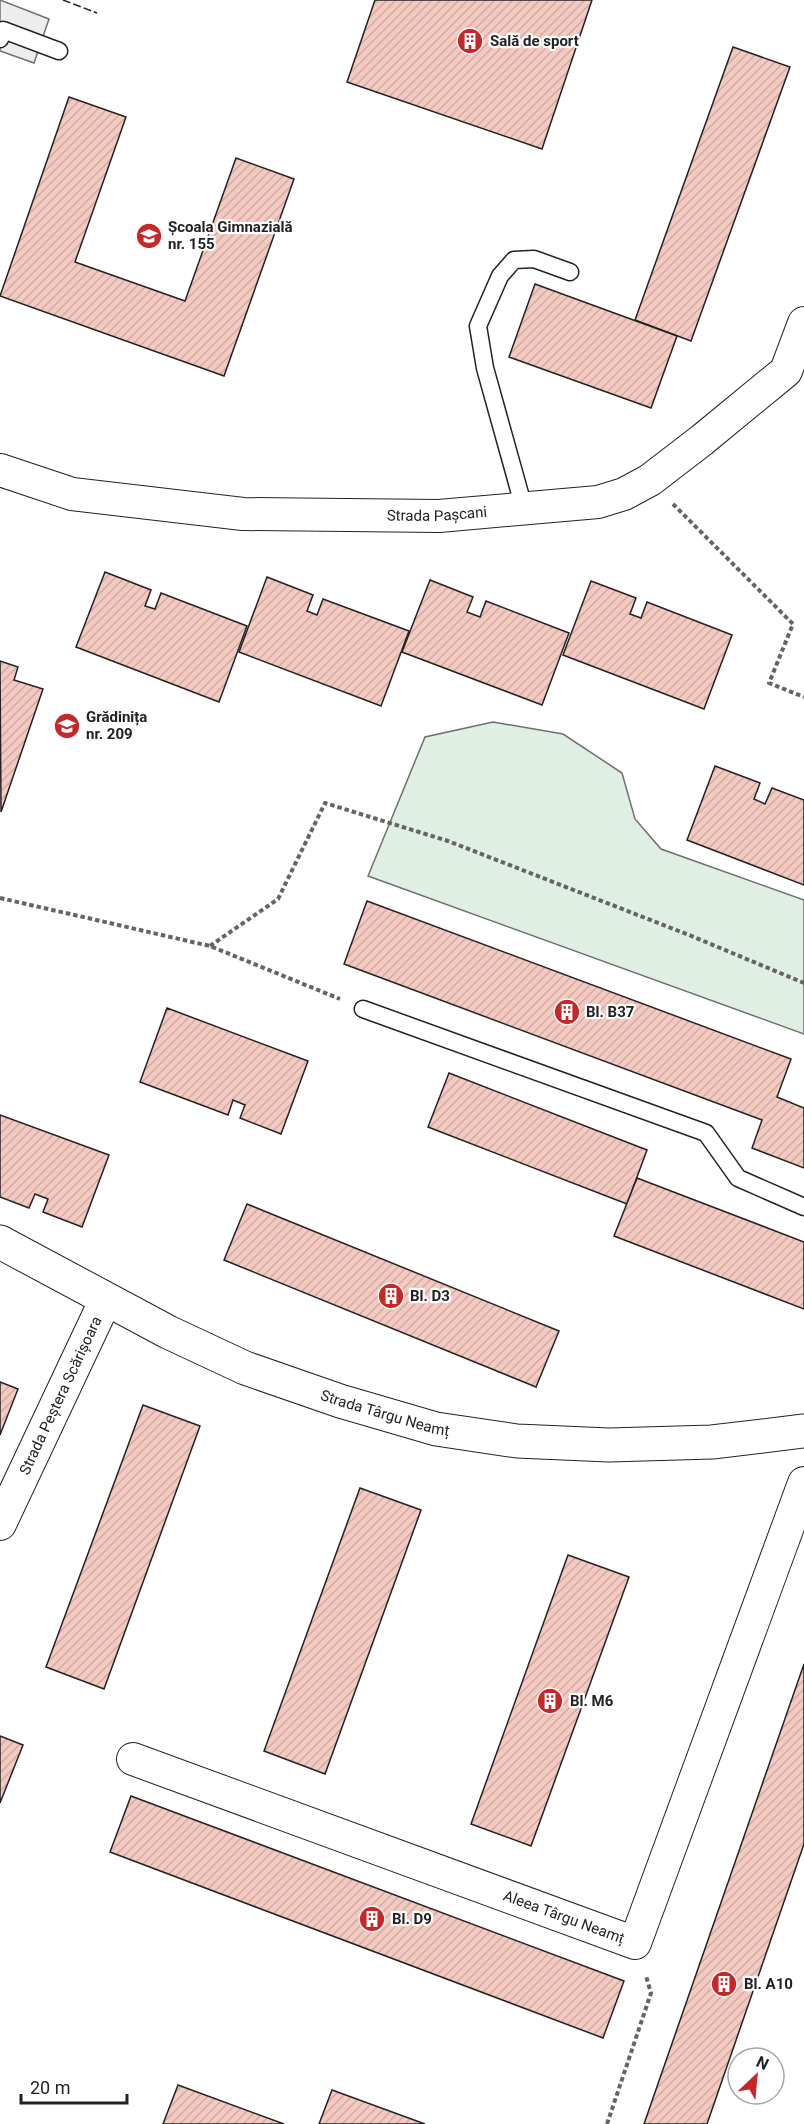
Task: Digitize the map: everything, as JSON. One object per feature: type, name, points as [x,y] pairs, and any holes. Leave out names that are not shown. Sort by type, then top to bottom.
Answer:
[{"type":"street","name":"Strada Pașcani","points":[[0,470],[72,494],[243,514],[439,516],[598,502],[624,494],[650,480],[795,368],[804,323]]},
{"type":"street","name":"Strada Târgu Neamț","points":[[0,1242],[168,1332],[245,1368],[340,1401],[436,1429],[517,1442],[609,1445],[712,1442],[804,1431]]},
{"type":"street","name":"Strada Peștera Scărișoara","points":[[0,1524],[7,1493],[106,1299]]},
{"type":"street","name":"Aleea Târgu Neamț","points":[[133,1759],[635,1943],[804,1484]]},
{"type":"lane","points":[[1,32],[58,51]]},
{"type":"lane","points":[[524,508],[484,368],[478,326],[500,276],[514,260],[534,260],[570,272]]},
{"type":"lane","points":[[363,1008],[706,1133],[738,1178],[804,1207]]},
{"type":"path","points":[[650,480],[793,624],[770,683],[804,697]]},
{"type":"path","points":[[210,946],[278,899],[325,803],[448,841],[689,935],[804,983]]},
{"type":"path","points":[[0,898],[210,946],[363,1008]]},
{"type":"path","points":[[607,2124],[651,1994],[635,1943]]},
{"type":"green space","points":[[493,722],[563,734],[622,773],[635,819],[661,849],[804,900],[804,1034],[368,876],[425,737]]},
{"type":"shaded area","points":[[0,0],[49,19],[34,63],[0,51]]},
{"type":"building","name":"Sală de sport","points":[[375,0],[592,0],[542,149],[347,82]]},
{"type":"building","points":[[733,47],[790,67],[691,341],[635,320]]},
{"type":"building","points":[[69,97],[126,117],[75,262],[185,301],[236,158],[294,179],[224,376],[0,296]]},
{"type":"building","points":[[535,284],[677,336],[651,408],[509,357]]},
{"type":"building","points":[[105,572],[151,590],[145,606],[155,609],[161,593],[247,626],[219,702],[76,647]]},
{"type":"building","points":[[267,577],[313,595],[307,611],[317,615],[323,599],[409,631],[381,706],[239,652]]},
{"type":"building","points":[[430,580],[473,597],[467,612],[480,617],[486,601],[569,633],[542,705],[402,652]]},
{"type":"building","points":[[591,581],[636,598],[630,614],[641,618],[647,602],[732,635],[704,709],[563,655]]},
{"type":"building","points":[[0,661],[18,667],[14,680],[43,689],[1,812]]},
{"type":"building","points":[[715,766],[760,783],[754,799],[765,804],[772,788],[804,800],[804,885],[687,840]]},
{"type":"building","name":"Bl. B37","points":[[367,901],[791,1059],[777,1097],[804,1108],[804,1168],[752,1148],[762,1120],[344,964]]},
{"type":"building","points":[[167,1008],[308,1061],[281,1134],[240,1118],[245,1105],[233,1100],[228,1115],[140,1082]]},
{"type":"building","points":[[449,1073],[647,1150],[627,1204],[428,1127]]},
{"type":"building","points":[[0,1115],[109,1155],[82,1227],[43,1212],[48,1199],[35,1194],[29,1208],[0,1197]]},
{"type":"building","points":[[637,1178],[804,1242],[804,1309],[614,1236]]},
{"type":"building","name":"Bl. D3","points":[[247,1204],[559,1331],[536,1387],[224,1260]]},
{"type":"building","points":[[0,1382],[18,1389],[0,1435]]},
{"type":"building","points":[[143,1405],[200,1426],[104,1689],[46,1667]]},
{"type":"building","points":[[360,1488],[421,1510],[325,1774],[264,1751]]},
{"type":"building","name":"Bl. M6","points":[[568,1555],[629,1577],[531,1846],[471,1824]]},
{"type":"building","name":"Bl. A10","points":[[804,1664],[804,1844],[734,2046],[726,2046],[726,2069],[707,2124],[644,2124]]},
{"type":"building","points":[[0,1736],[23,1745],[0,1803]]},
{"type":"building","name":"Bl. D9","points":[[131,1796],[624,1981],[603,2038],[110,1852]]},
{"type":"building","points":[[178,2085],[284,2124],[163,2124]]},
{"type":"building","points":[[332,2090],[425,2124],[319,2124]]},
{"type":"fence","points":[[63,0],[97,13]]},
{"type":"place","name":"Sală de sport","points":[[470,41]]},
{"type":"place","name":"Școala Gimnazială nr. 155","points":[[149,236]]},
{"type":"place","name":"Grădinița nr. 209","points":[[67,726]]},
{"type":"place","name":"Bl. B37","points":[[567,1012]]},
{"type":"place","name":"Bl. D3","points":[[391,1296]]},
{"type":"place","name":"Bl. M6","points":[[550,1701]]},
{"type":"place","name":"Bl. D9","points":[[372,1919]]},
{"type":"place","name":"Bl. A10","points":[[724,1984]]}]
